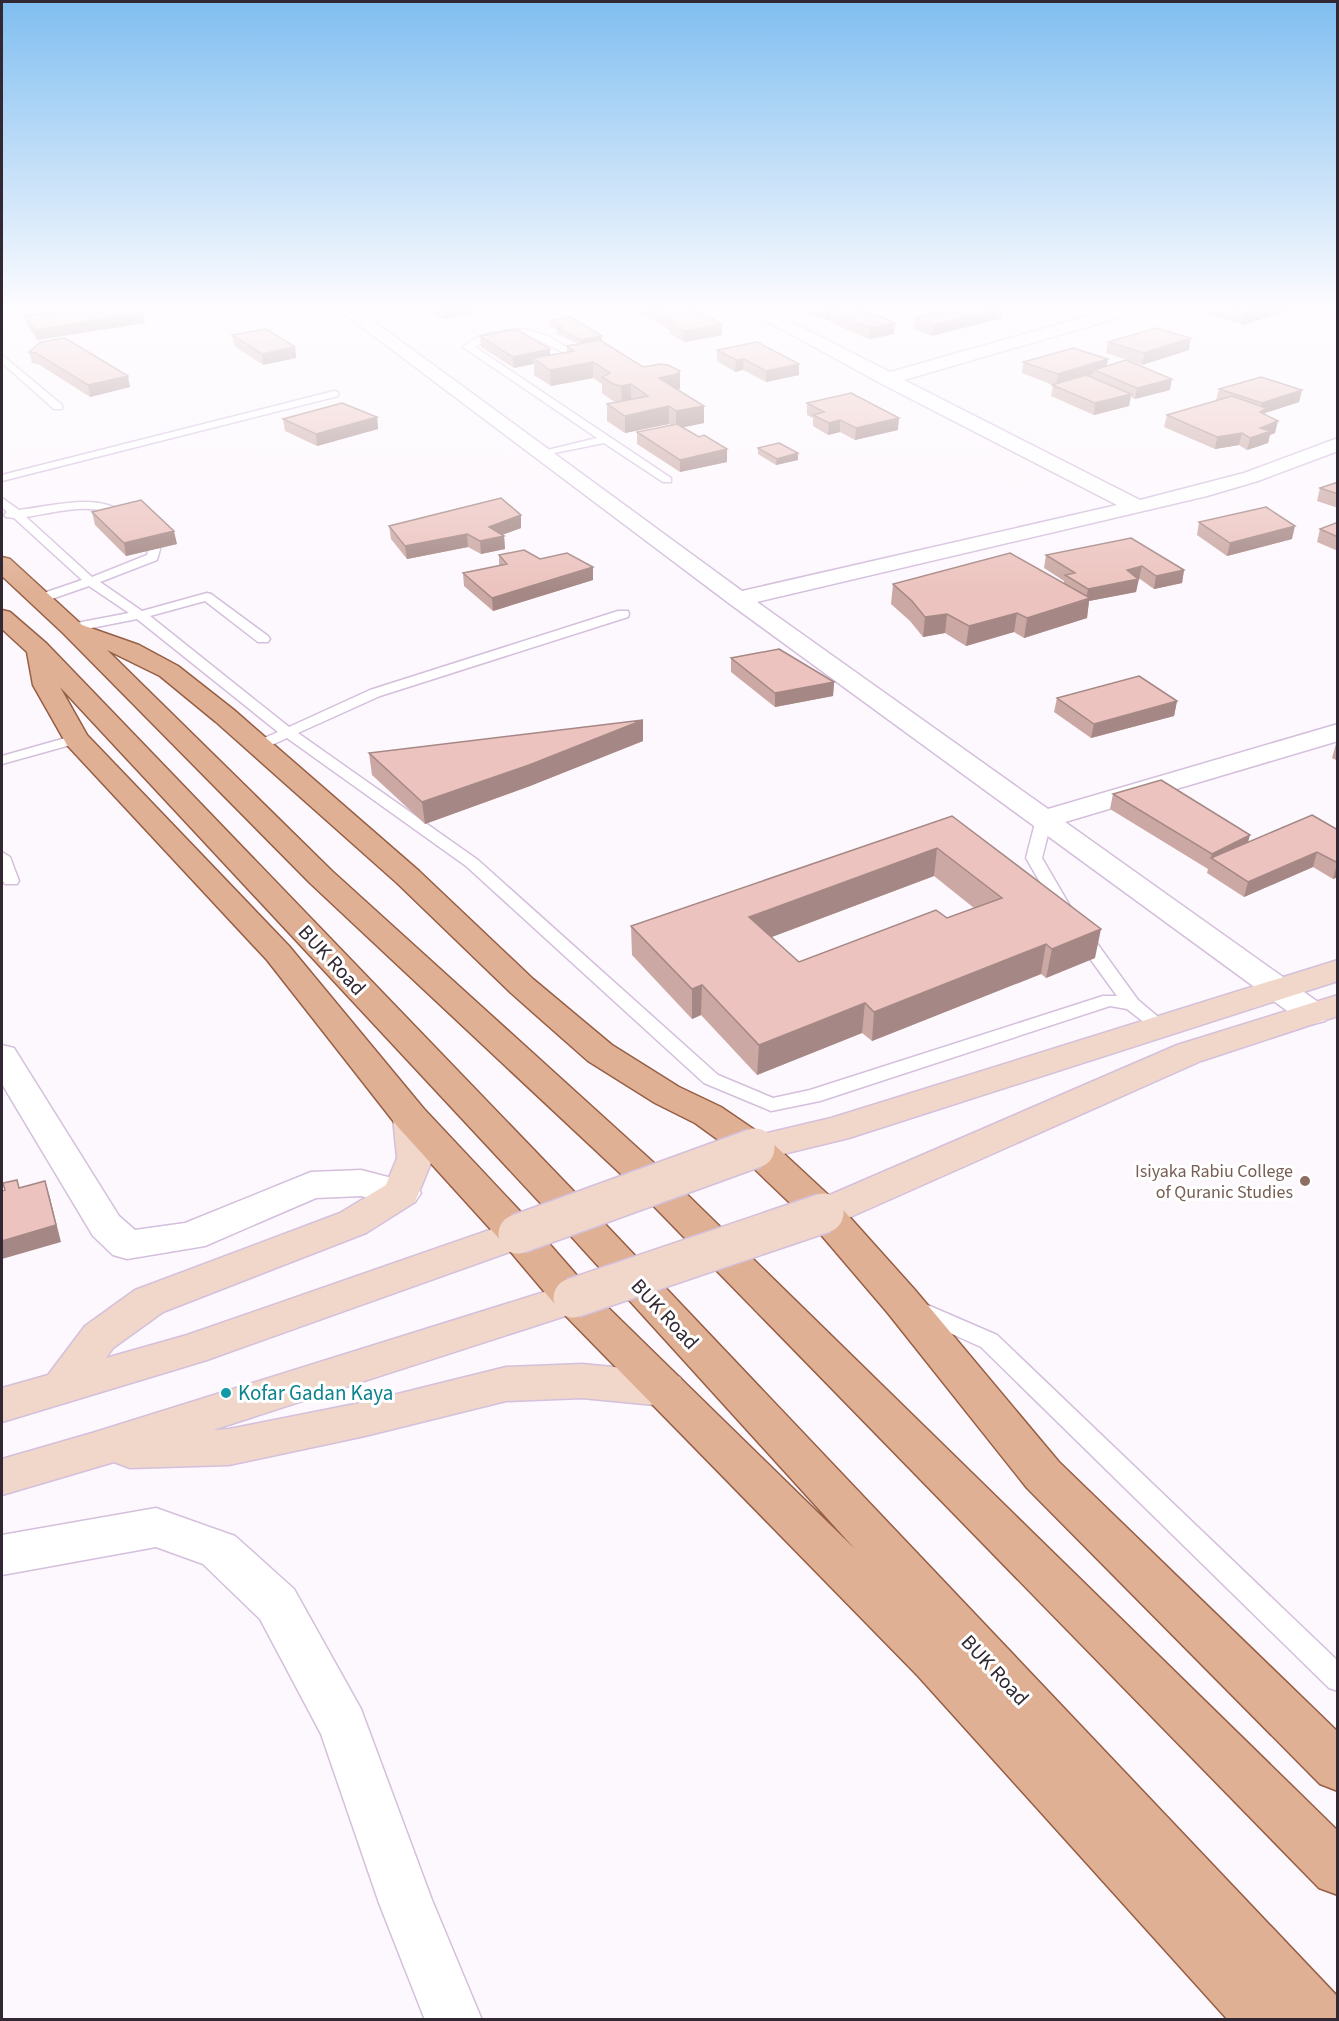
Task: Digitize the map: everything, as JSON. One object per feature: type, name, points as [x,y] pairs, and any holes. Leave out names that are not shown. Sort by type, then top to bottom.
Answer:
[{"type":"main road","name":"BUK Road","points":[[2,564],[39,599],[55,638],[573,1214],[1320,2019]]},
{"type":"main road","name":"BUK Road","points":[[2,617],[55,638],[321,877],[651,1181],[1338,1869]]},
{"type":"main road","points":[[1267,2019],[935,1660],[573,1298],[518,1234],[411,1118],[278,953],[76,739],[46,685],[55,638],[130,650],[169,671],[225,716],[408,877],[522,986],[600,1053],[667,1095],[708,1115],[755,1148],[824,1213],[901,1301],[1043,1475],[1338,1767]]},
{"type":"main road","points":[[2,1405],[193,1349],[755,1148],[836,1129],[1338,970]]},
{"type":"main road","points":[[2,1477],[92,1451],[573,1298],[824,1213],[1189,1053],[1325,1010]]},
{"type":"main road","points":[[63,1386],[99,1337],[149,1302],[353,1223],[402,1193],[416,1158],[411,1118]]},
{"type":"main road","points":[[92,1451],[229,1447],[366,1419],[506,1384],[582,1381],[665,1389]]},
{"type":"street","points":[[474,403],[738,599],[1279,989],[1325,1010]]},
{"type":"street","points":[[934,403],[1136,506]]},
{"type":"street","points":[[738,599],[1200,492],[1251,477],[1338,444]]},
{"type":"street","points":[[1044,819],[1338,732]]},
{"type":"street","points":[[2,1056],[106,1226],[128,1245],[191,1236],[311,1185],[361,1184],[402,1193]]},
{"type":"street","points":[[2,1555],[156,1527],[219,1550],[277,1604],[343,1726],[406,1903],[454,2019]]},
{"type":"lane","points":[[54,403],[58,407]]},
{"type":"lane","points":[[2,478],[297,403]]},
{"type":"lane","points":[[553,403],[668,480]]},
{"type":"lane","points":[[543,454],[607,439]]},
{"type":"lane","points":[[2,501],[90,581],[140,615],[287,732],[472,863],[711,1079],[771,1105],[813,1096],[1109,1000],[1132,1004]]},
{"type":"lane","points":[[2,517],[94,505],[114,509],[124,518]]},
{"type":"lane","points":[[39,599],[153,557],[154,549]]},
{"type":"lane","points":[[55,638],[207,597],[263,639]]},
{"type":"lane","points":[[258,746],[375,693],[623,614]]},
{"type":"lane","points":[[2,760],[76,739]]},
{"type":"lane","points":[[1044,819],[1034,858],[1062,908],[1132,1004],[1160,1026]]},
{"type":"lane","points":[[2,857],[11,881]]},
{"type":"lane","points":[[901,1301],[989,1341],[1338,1679]]},
{"type":"building","points":[[341,403],[377,417],[316,434],[283,419]]},
{"type":"building","points":[[700,403],[704,406],[676,411],[669,406],[625,416],[607,404]]},
{"type":"building","points":[[808,403],[871,403],[899,418],[856,428],[840,420],[829,423],[813,415],[824,412]]},
{"type":"building","points":[[1207,403],[1253,403],[1266,408],[1260,412],[1278,421],[1260,428],[1271,431],[1250,438],[1242,433],[1217,437],[1167,415]]},
{"type":"building","points":[[677,424],[699,437],[704,435],[727,449],[680,460],[637,432]]},
{"type":"building","points":[[779,443],[798,453],[777,459],[758,448]]},
{"type":"building","points":[[1338,482],[1338,494],[1320,488]]},
{"type":"building","points":[[501,498],[521,515],[489,527],[504,536],[480,541],[467,534],[405,546],[389,526]]},
{"type":"building","points":[[141,500],[174,531],[124,543],[92,512]]},
{"type":"building","points":[[1266,507],[1295,526],[1230,543],[1199,522]]},
{"type":"building","points":[[1338,522],[1338,537],[1320,529]]},
{"type":"building","points":[[1131,538],[1184,570],[1156,576],[1142,566],[1127,570],[1138,579],[1088,589],[1065,575],[1075,573],[1046,555]]},
{"type":"building","points":[[524,550],[540,559],[567,553],[593,567],[492,598],[463,573],[507,564],[499,555]]},
{"type":"building","points":[[1010,553],[1090,598],[1027,618],[1017,613],[969,626],[947,614],[925,617],[912,601],[893,584]]},
{"type":"building","points":[[779,649],[834,682],[775,693],[731,658]]},
{"type":"building","points":[[1139,676],[1177,701],[1094,724],[1057,698]]},
{"type":"building","points":[[643,720],[529,765],[422,802],[369,753]]},
{"type":"building","points":[[1161,780],[1250,835],[1212,854],[1113,794]]},
{"type":"building","points":[[1312,815],[1338,830],[1338,863],[1317,852],[1248,882],[1211,858]]},
{"type":"building","points":[[952,816],[1101,929],[1052,949],[1046,944],[874,1012],[865,1003],[759,1045],[702,985],[692,989],[631,926]],"holes":[[[937,848],[1002,898],[947,918],[936,910],[799,962],[749,917]]]},
{"type":"building","points":[[17,1180],[19,1188],[45,1181],[56,1225],[2,1241],[2,1191],[5,1190],[3,1183]]},
{"type":"place","name":"Isiyaka Rabiu College of Quranic Studies","points":[[1305,1181]]},
{"type":"place","name":"Kofar Gadan Kaya","points":[[226,1393]]}]
